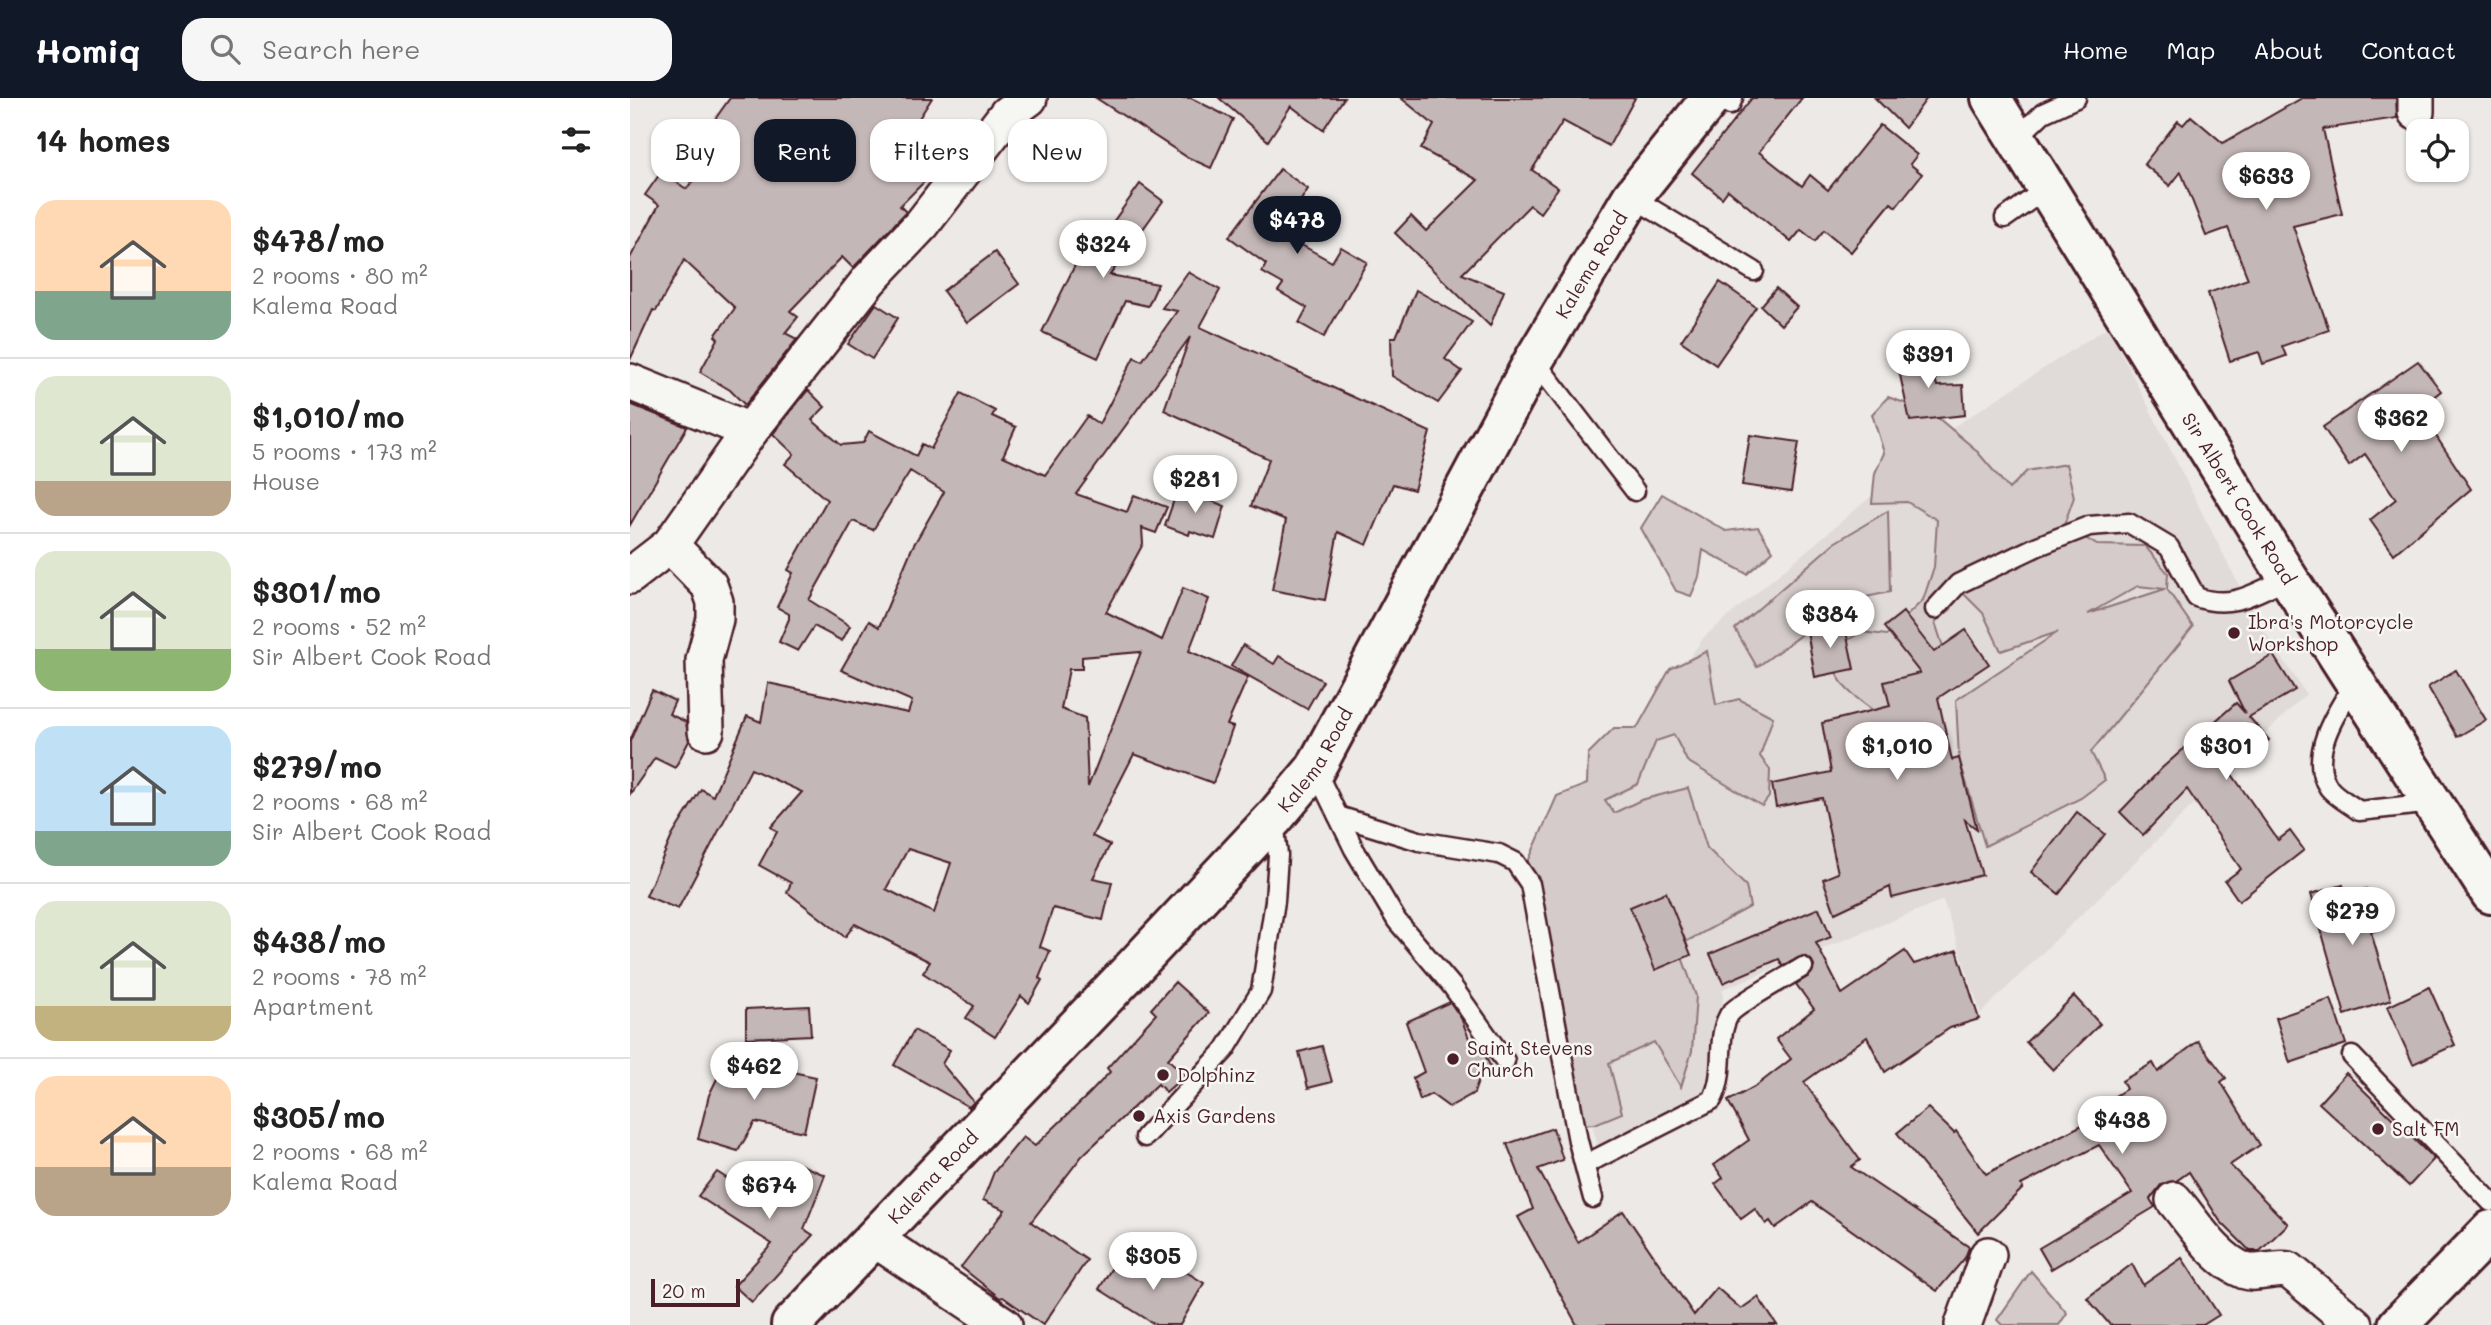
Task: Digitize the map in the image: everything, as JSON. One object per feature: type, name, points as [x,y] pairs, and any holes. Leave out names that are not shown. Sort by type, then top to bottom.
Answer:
[{"type":"street","points":[[630,576],[670,545],[751,432],[869,280],[922,224],[1007,114],[1029,98]]},
{"type":"street","name":"Sir Albert Cook Road","points":[[1991,98],[2288,578],[2491,894]]},
{"type":"street","name":"Kalema Road","points":[[792,1325],[876,1240],[1274,818],[1315,769],[1534,360],[1632,197],[1718,101]]},
{"type":"street","points":[[630,382],[751,432]]},
{"type":"street","points":[[670,545],[709,585],[715,602],[715,619],[704,660],[706,731]]},
{"type":"street","points":[[2174,1199],[2224,1258],[2247,1272],[2276,1267],[2289,1270],[2355,1325]]},
{"type":"street","points":[[2398,1325],[2491,1230]]},
{"type":"street","points":[[876,1240],[1004,1325]]},
{"type":"street","points":[[1963,1325],[1988,1255]]},
{"type":"lane","points":[[2016,139],[2043,113],[2076,98]]},
{"type":"lane","points":[[2005,218],[2047,188]]},
{"type":"lane","points":[[1632,197],[1754,271]]},
{"type":"lane","points":[[1534,360],[1635,491]]},
{"type":"lane","points":[[1935,610],[1958,584],[2089,526],[2129,523],[2169,547],[2196,597],[2216,604],[2236,602],[2288,578]]},
{"type":"lane","points":[[2355,682],[2331,721],[2321,756],[2328,787],[2359,811],[2432,803]]},
{"type":"lane","points":[[1315,769],[1338,817],[1397,921],[1452,986],[1505,1061]]},
{"type":"lane","points":[[1338,817],[1419,841],[1499,854],[1515,862],[1530,884],[1578,1142],[1593,1198]]},
{"type":"lane","points":[[1145,1137],[1225,1050],[1261,991],[1279,855],[1274,818]]},
{"type":"lane","points":[[1586,1164],[1712,1101],[1721,1084],[1724,1026],[1730,1012],[1804,967]]},
{"type":"lane","points":[[2352,1056],[2491,1202]]},
{"type":"shaded area","points":[[2108,327],[2255,617],[2306,694],[1981,1013],[1943,900],[1723,989],[1721,1050],[1714,1104],[1601,1157],[1559,1003],[1536,876],[1704,637],[1955,426]]},
{"type":"shaded area","points":[[1888,397],[1932,413],[1975,449],[2009,489],[2027,471],[2066,464],[2074,497],[2064,525],[2097,545],[2145,546],[2168,573],[2167,589],[2193,627],[2091,752],[2105,780],[2081,798],[1985,846],[1959,758],[1956,700],[2058,632],[2001,651],[1983,613],[1960,590],[1951,609],[1935,622],[1947,659],[1923,706],[1877,713],[1840,681],[1830,651],[1861,632],[1887,635],[1923,600],[1934,567],[1937,520],[1907,502],[1872,503],[1875,473],[1884,453],[1872,414]],"holes":[[[2138,586],[2165,589],[2088,614]]]},
{"type":"shaded area","points":[[1662,494],[1726,531],[1758,527],[1773,551],[1747,574],[1703,550],[1699,577],[1691,596],[1676,591],[1641,528]]},
{"type":"shaded area","points":[[1888,511],[1890,592],[1847,601],[1757,667],[1735,629],[1834,543]]},
{"type":"shaded area","points":[[1707,651],[1716,705],[1739,699],[1773,717],[1760,756],[1770,770],[1769,797],[1762,806],[1687,761],[1674,735],[1656,741],[1638,784],[1605,800],[1614,813],[1641,800],[1688,788],[1707,848],[1746,886],[1750,907],[1678,946],[1696,996],[1692,1051],[1681,1087],[1654,1042],[1609,1063],[1622,1113],[1595,1124],[1580,1125],[1519,882],[1557,796],[1587,784],[1588,754],[1614,728],[1637,728],[1670,669]]},
{"type":"shaded area","points":[[2031,1271],[2067,1313],[2059,1325],[2002,1325],[1997,1320]]},
{"type":"building","points":[[730,98],[932,98],[919,119],[870,119],[870,182],[924,182],[900,206],[906,212],[853,268],[842,257],[790,311],[798,317],[785,333],[797,339],[745,405],[730,390],[700,372],[718,339],[715,336],[735,308],[684,260],[656,311],[653,310],[630,360],[630,258],[659,205],[645,195],[654,182],[677,182],[686,189],[692,182],[740,182],[740,119],[715,119]]},
{"type":"building","points":[[1096,98],[1191,98],[1233,119],[1211,168],[1187,157]]},
{"type":"building","points":[[1219,98],[1344,98],[1323,130],[1291,106],[1268,141]]},
{"type":"building","points":[[1401,98],[1635,98],[1609,146],[1563,121],[1532,170],[1558,188],[1540,213],[1530,205],[1462,274],[1504,291],[1490,326],[1395,233],[1411,216],[1426,231],[1478,180],[1421,149],[1434,125]]},
{"type":"building","points":[[1752,98],[1802,98],[1759,152],[1802,186],[1810,175],[1828,190],[1880,125],[1917,155],[1910,164],[1922,174],[1896,207],[1891,203],[1851,252],[1824,230],[1815,241],[1801,230],[1791,242],[1728,190],[1722,198],[1692,173]]},
{"type":"building","points":[[1875,98],[1927,98],[1905,128]]},
{"type":"building","points":[[2302,98],[2396,98],[2397,118],[2323,129],[2342,214],[2293,226],[2329,330],[2282,346],[2286,356],[2263,364],[2259,352],[2230,361],[2208,293],[2248,279],[2228,228],[2206,236],[2181,172],[2170,186],[2144,164],[2178,121],[2183,125],[2191,116],[2223,143]]},
{"type":"building","points":[[1280,169],[1308,189],[1280,233],[1332,262],[1341,247],[1367,262],[1324,337],[1299,323],[1307,308],[1278,291],[1283,284],[1262,272],[1266,264],[1229,237]]},
{"type":"building","points":[[1140,184],[1163,201],[1110,275],[1158,284],[1148,306],[1125,301],[1098,358],[1042,332],[1080,255],[1075,252],[1085,231],[1101,239]]},
{"type":"building","points":[[995,252],[1019,284],[967,323],[943,291]]},
{"type":"building","points":[[1188,272],[1220,290],[1200,327],[1430,432],[1414,490],[1393,484],[1367,545],[1338,532],[1325,600],[1272,590],[1286,520],[1251,506],[1269,459],[1164,410],[1190,337],[1076,494],[1127,512],[1134,495],[1167,507],[1156,533],[1142,528],[1143,544],[1106,612],[1162,640],[1183,588],[1209,599],[1189,651],[1248,677],[1227,725],[1233,727],[1213,783],[1134,754],[1092,836],[1110,845],[1093,878],[1112,882],[1103,920],[1053,908],[1040,947],[1050,951],[1039,978],[1042,980],[1029,1003],[1021,996],[995,1037],[966,1018],[974,1006],[923,973],[930,962],[855,924],[845,937],[787,892],[791,883],[759,865],[777,832],[771,827],[802,792],[751,769],[678,909],[646,896],[672,836],[701,789],[713,796],[747,716],[761,722],[768,683],[908,713],[912,701],[841,670],[869,621],[879,627],[912,548],[944,492],[910,471],[873,530],[853,521],[809,600],[850,626],[842,641],[814,626],[798,651],[779,642],[789,619],[789,614],[777,607],[793,573],[788,570],[827,500],[785,464],[794,454],[773,434],[808,390],[825,407],[812,420],[841,445],[863,443],[869,431],[916,456],[922,444],[931,449],[961,393],[995,411],[992,416],[1016,427],[1003,456],[1045,475],[1087,416],[1099,424],[1134,357],[1142,361],[1177,311],[1162,308]],"holes":[[[1141,652],[1088,787],[1085,718],[1061,709],[1069,669],[1082,669],[1082,657]],[[908,849],[951,863],[934,913],[886,889]]]},
{"type":"building","points":[[1720,282],[1756,307],[1716,365],[1681,341]]},
{"type":"building","points":[[1776,288],[1797,307],[1781,325],[1761,306]]},
{"type":"building","points":[[1416,290],[1472,322],[1445,359],[1462,371],[1438,403],[1392,376],[1391,337],[1396,337]]},
{"type":"building","points":[[876,304],[898,318],[872,359],[848,344]]},
{"type":"building","points":[[1927,344],[1937,386],[1963,385],[1965,415],[1910,421],[1898,366]]},
{"type":"building","points":[[2418,361],[2441,391],[2418,409],[2471,489],[2394,554],[2370,520],[2396,499],[2365,454],[2349,466],[2323,427]]},
{"type":"building","points":[[630,404],[687,427],[630,525]]},
{"type":"building","points":[[1750,435],[1799,442],[1791,492],[1742,485]]},
{"type":"building","points":[[1178,488],[1225,506],[1215,539],[1190,531],[1189,535],[1165,526]]},
{"type":"building","points":[[1903,612],[1934,652],[1966,630],[1989,664],[1938,698],[1952,760],[1959,758],[1977,829],[1965,820],[1982,875],[1892,898],[1890,887],[1835,913],[1823,879],[1838,873],[1822,798],[1776,807],[1772,784],[1831,772],[1822,723],[1890,706],[1884,682],[1920,673],[1884,627]]},
{"type":"building","points":[[1844,622],[1854,669],[1815,677],[1807,631]]},
{"type":"building","points":[[1243,645],[1274,664],[1279,656],[1323,681],[1307,709],[1231,666]]},
{"type":"building","points":[[2273,655],[2295,690],[2249,717],[2269,740],[2231,773],[2278,840],[2290,831],[2304,850],[2239,901],[2225,881],[2241,869],[2187,789],[2143,835],[2120,812],[2162,768],[2236,703],[2245,713],[2229,681]]},
{"type":"building","points":[[2456,670],[2486,720],[2457,737],[2428,687]]},
{"type":"building","points":[[652,690],[675,701],[669,714],[686,722],[689,741],[675,768],[655,758],[630,794],[630,741]]},
{"type":"building","points":[[2077,812],[2105,834],[2059,894],[2031,872]]},
{"type":"building","points":[[2343,885],[2346,894],[2366,889],[2377,930],[2371,932],[2391,1000],[2345,1015],[2311,894]]},
{"type":"building","points":[[1666,892],[1691,955],[1655,970],[1630,907]]},
{"type":"building","points":[[1819,908],[1831,937],[1816,943],[1842,994],[1905,951],[1914,964],[1957,950],[1979,1019],[1950,1028],[1885,1072],[1867,1037],[1804,1082],[1860,1160],[1851,1167],[1969,1247],[1965,1258],[1937,1291],[1812,1202],[1775,1228],[1770,1221],[1766,1224],[1755,1209],[1741,1219],[1715,1184],[1723,1178],[1714,1165],[1749,1140],[1728,1101],[1756,1086],[1791,1059],[1776,1039],[1814,1009],[1796,984],[1809,976],[1814,967],[1812,961],[1803,956],[1783,966],[1779,959],[1723,983],[1710,954]]},
{"type":"building","points":[[1175,982],[1209,1013],[1168,1059],[1185,1075],[1166,1092],[1158,1084],[1082,1156],[1031,1222],[1087,1260],[1043,1325],[1003,1297],[1000,1298],[961,1267],[1005,1210],[983,1200],[994,1172],[1023,1137],[1035,1146],[1089,1094],[1110,1072],[1107,1068],[1156,1014],[1151,1009]]},
{"type":"building","points":[[2429,987],[2455,1045],[2413,1064],[2387,1007]]},
{"type":"building","points":[[2074,996],[2100,1024],[2053,1070],[2026,1042]]},
{"type":"building","points":[[2331,999],[2346,1044],[2290,1063],[2276,1018]]},
{"type":"building","name":"Saint Stevens Church","points":[[1450,1002],[1461,1018],[1474,1051],[1482,1048],[1491,1068],[1481,1073],[1474,1093],[1449,1107],[1431,1094],[1420,1100],[1413,1078],[1424,1072],[1406,1022]]},
{"type":"building","points":[[809,1006],[811,1035],[746,1038],[746,1009]]},
{"type":"building","points":[[914,1030],[950,1050],[942,1064],[974,1102],[969,1107],[894,1065]]},
{"type":"building","points":[[2198,1041],[2226,1078],[2221,1082],[2260,1145],[2230,1165],[2288,1224],[2260,1251],[2250,1251],[2220,1221],[2189,1172],[2176,1181],[2161,1185],[2150,1199],[2155,1207],[2051,1269],[2039,1248],[2132,1193],[2099,1145],[2021,1185],[2023,1188],[1978,1233],[1897,1133],[1928,1108],[1954,1133],[1956,1131],[1986,1174],[2092,1120],[2088,1113],[2126,1089],[2122,1081],[2153,1063],[2158,1072]]},
{"type":"building","points":[[1322,1046],[1332,1082],[1308,1088],[1299,1052]]},
{"type":"building","points":[[727,1058],[816,1077],[804,1132],[755,1122],[738,1151],[698,1139],[709,1095]]},
{"type":"building","name":"Salt FM","points":[[2346,1073],[2434,1159],[2409,1186],[2319,1103]]},
{"type":"building","points":[[1553,1128],[1563,1160],[1538,1169],[1578,1242],[1623,1211],[1694,1315],[1717,1288],[1741,1309],[1758,1297],[1777,1325],[1577,1325],[1518,1217],[1533,1209],[1507,1144]]},
{"type":"building","points":[[792,1161],[825,1175],[804,1229],[813,1235],[752,1302],[734,1286],[772,1244],[698,1196],[717,1172],[773,1208]]},
{"type":"building","points":[[1119,1256],[1155,1279],[1167,1260],[1204,1283],[1180,1325],[1156,1325],[1099,1289]]},
{"type":"building","points":[[2182,1258],[2219,1315],[2203,1325],[2110,1325],[2087,1298],[2132,1264],[2143,1285]]},
{"type":"place","name":"Ibra's Motorcycle Workshop","points":[[2234,633]]},
{"type":"place","name":"Saint Stevens Church","points":[[1453,1059]]},
{"type":"place","name":"Dolphinz","points":[[1163,1075]]},
{"type":"place","name":"Axis Gardens","points":[[1139,1116]]},
{"type":"place","name":"Salt FM","points":[[2378,1129]]}]
